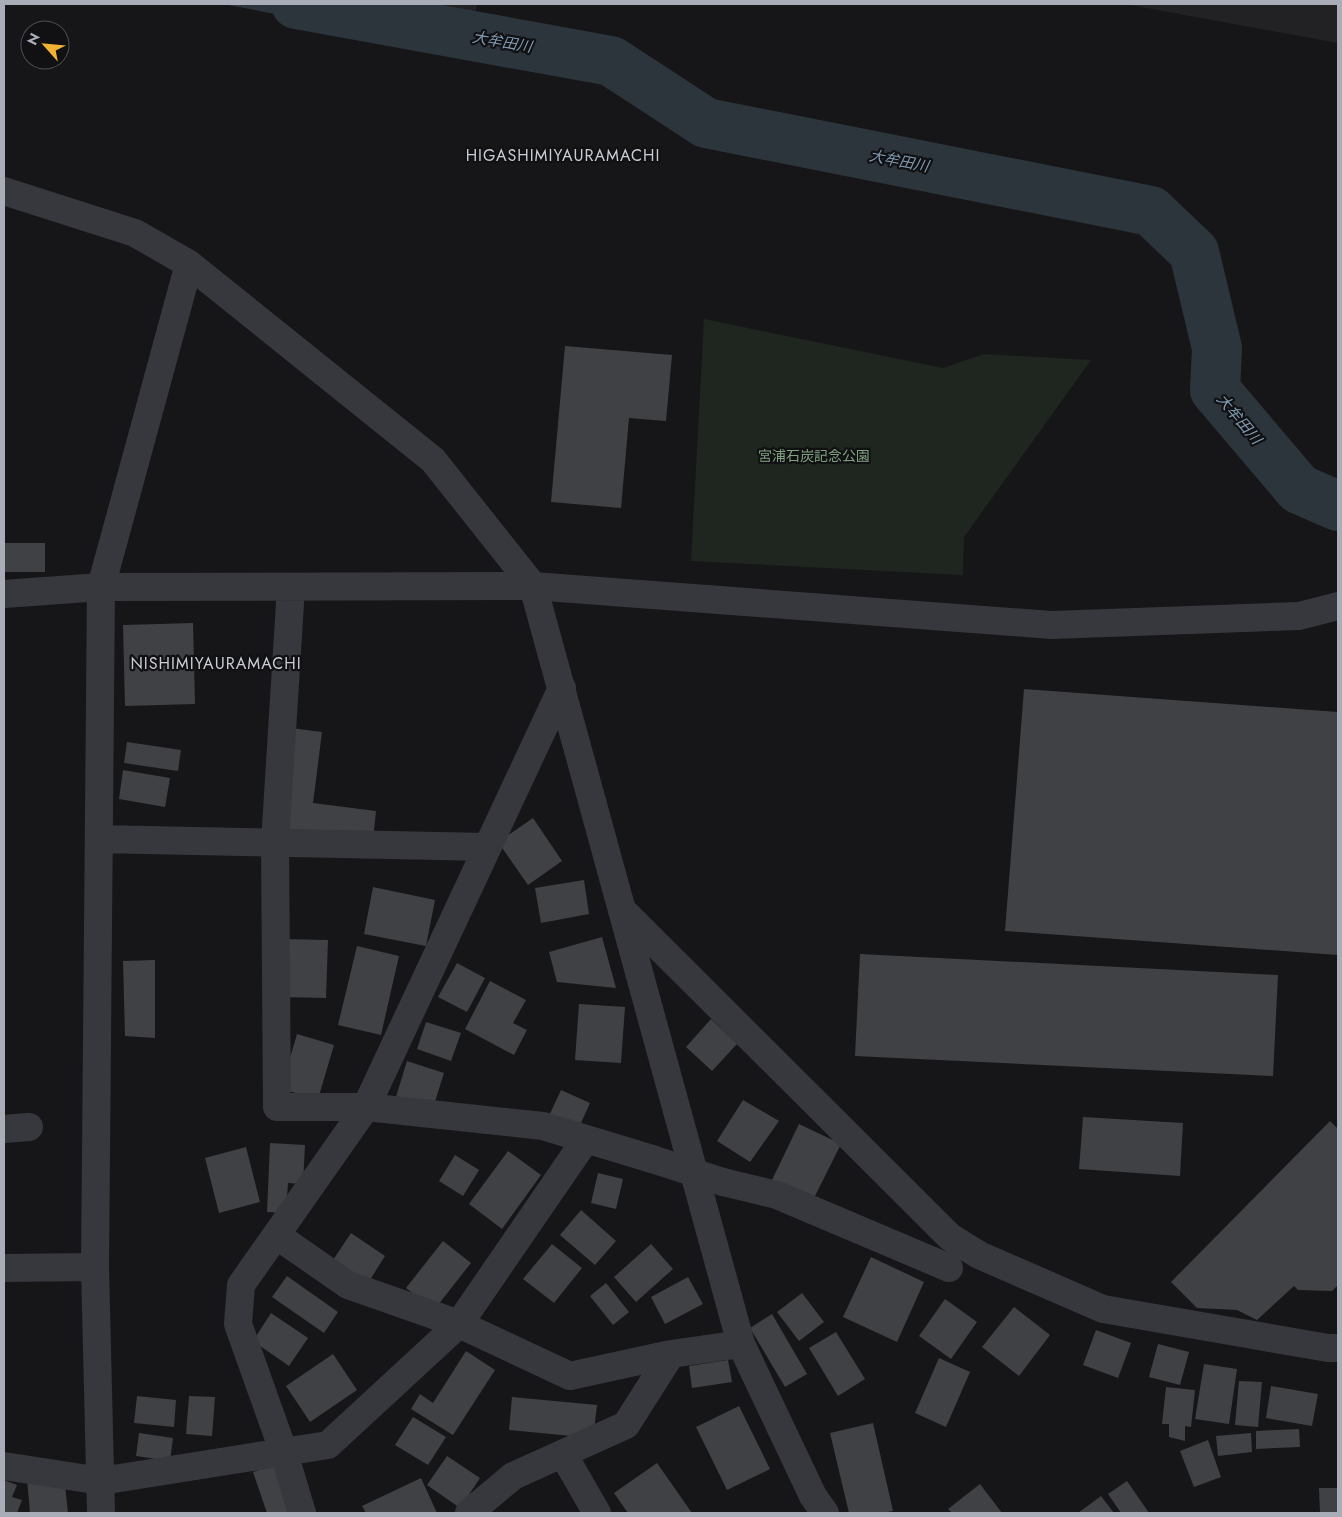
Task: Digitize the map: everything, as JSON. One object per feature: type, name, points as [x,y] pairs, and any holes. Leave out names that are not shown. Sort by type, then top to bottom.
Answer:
[{"type":"street","points":[[4,192],[135,233],[189,264],[433,460],[533,586],[741,1344],[813,1496],[825,1513]]},
{"type":"street","points":[[101,1513],[95,1267],[101,587],[189,264]]},
{"type":"street","points":[[4,594],[101,587],[533,586],[1052,625],[1299,616],[1338,606]]},
{"type":"street","points":[[291,587],[275,843],[277,1107],[366,1107],[543,1126],[723,1182],[778,1195],[948,1268]]},
{"type":"street","points":[[302,1513],[284,1453],[238,1324],[241,1284],[366,1107],[562,688]]},
{"type":"street","points":[[99,839],[487,847]]},
{"type":"street","points":[[623,912],[950,1237],[979,1255],[1102,1309],[1328,1348],[1338,1348]]},
{"type":"street","points":[[4,1466],[101,1481],[328,1445],[459,1324],[586,1139]]},
{"type":"street","points":[[276,1235],[348,1285],[459,1324],[570,1376],[671,1354],[741,1344]]},
{"type":"street","points":[[4,1268],[95,1267]]},
{"type":"street","points":[[469,1513],[513,1476],[626,1425],[671,1354]]},
{"type":"street","points":[[563,1454],[597,1513]]},
{"type":"shaded area","points":[[223,4],[343,4],[374,33]]},
{"type":"shaded area","points":[[379,4],[477,4],[474,22]]},
{"type":"shaded area","points":[[1125,4],[1338,4],[1338,43]]},
{"type":"green space","name":"宮浦石炭記念公園","points":[[704,319],[943,368],[984,354],[1091,360],[964,537],[963,575],[691,561]]},
{"type":"building","points":[[565,346],[672,355],[666,421],[629,418],[621,508],[551,502]]},
{"type":"building","points":[[4,543],[45,543],[45,572],[4,572]]},
{"type":"building","points":[[193,623],[195,704],[125,706],[123,625]]},
{"type":"building","points":[[1024,689],[1338,712],[1338,955],[1005,931]]},
{"type":"building","points":[[291,728],[322,732],[313,803],[376,811],[372,849],[277,837]]},
{"type":"building","points":[[127,742],[181,750],[178,771],[124,763]]},
{"type":"building","points":[[123,770],[170,778],[165,807],[119,799]]},
{"type":"building","points":[[533,818],[562,861],[528,885],[498,842]]},
{"type":"building","points":[[584,880],[589,914],[541,923],[535,888]]},
{"type":"building","points":[[373,887],[435,900],[426,946],[364,934]]},
{"type":"building","points":[[602,937],[616,988],[557,982],[549,952]]},
{"type":"building","points":[[283,939],[328,940],[326,998],[281,997]]},
{"type":"building","points":[[357,946],[399,956],[381,1035],[338,1025]]},
{"type":"building","points":[[860,954],[1278,975],[1273,1076],[855,1056]]},
{"type":"building","points":[[155,960],[155,1038],[125,1036],[123,961]]},
{"type":"building","points":[[457,963],[485,978],[467,1012],[438,997]]},
{"type":"building","points":[[490,981],[526,1000],[513,1023],[527,1030],[514,1055],[465,1029]]},
{"type":"building","points":[[579,1004],[625,1007],[621,1063],[575,1060]]},
{"type":"building","points":[[711,1019],[737,1044],[712,1071],[686,1047]]},
{"type":"building","points":[[426,1022],[461,1033],[451,1061],[417,1049]]},
{"type":"building","points":[[297,1034],[334,1045],[318,1099],[281,1089]]},
{"type":"building","points":[[407,1061],[444,1073],[432,1111],[395,1100]]},
{"type":"building","points":[[561,1090],[590,1103],[576,1134],[547,1120]]},
{"type":"building","points":[[743,1100],[779,1121],[750,1162],[717,1141]]},
{"type":"building","points":[[1083,1117],[1183,1123],[1180,1176],[1079,1169]]},
{"type":"building","points":[[1330,1121],[1338,1129],[1338,1285],[1332,1291],[1298,1290],[1294,1286],[1257,1320],[1237,1310],[1197,1308],[1171,1282]]},
{"type":"building","points":[[799,1124],[841,1144],[811,1204],[770,1184]]},
{"type":"building","points":[[270,1143],[305,1145],[303,1184],[288,1183],[286,1213],[267,1212]]},
{"type":"building","points":[[246,1147],[260,1202],[219,1213],[205,1158]]},
{"type":"building","points":[[508,1151],[541,1175],[502,1229],[469,1204]]},
{"type":"building","points":[[455,1155],[479,1170],[463,1196],[439,1181]]},
{"type":"building","points":[[598,1173],[623,1179],[616,1209],[591,1203]]},
{"type":"building","points":[[581,1210],[616,1241],[595,1265],[560,1235]]},
{"type":"building","points":[[351,1233],[385,1256],[368,1283],[333,1260]]},
{"type":"building","points":[[443,1241],[471,1263],[434,1310],[406,1288]]},
{"type":"building","points":[[552,1244],[582,1268],[554,1303],[523,1279]]},
{"type":"building","points":[[651,1244],[673,1269],[636,1302],[614,1277]]},
{"type":"building","points":[[871,1257],[924,1282],[897,1342],[843,1317]]},
{"type":"building","points":[[287,1276],[338,1312],[324,1333],[272,1297]]},
{"type":"building","points":[[688,1277],[703,1304],[665,1324],[651,1297]]},
{"type":"building","points":[[606,1283],[629,1312],[613,1325],[590,1296]]},
{"type":"building","points":[[802,1293],[824,1322],[799,1341],[777,1312]]},
{"type":"building","points":[[945,1299],[977,1322],[951,1359],[919,1336]]},
{"type":"building","points":[[1014,1307],[1050,1335],[1019,1376],[982,1347]]},
{"type":"building","points":[[271,1313],[308,1338],[289,1366],[253,1341]]},
{"type":"building","points":[[772,1314],[807,1374],[785,1387],[750,1328]]},
{"type":"building","points":[[1096,1330],[1131,1343],[1118,1378],[1083,1365]]},
{"type":"building","points":[[836,1332],[865,1379],[838,1396],[809,1348]]},
{"type":"building","points":[[1158,1344],[1189,1352],[1180,1385],[1149,1377]]},
{"type":"building","points":[[466,1351],[495,1370],[453,1435],[411,1409],[420,1394],[433,1403]]},
{"type":"building","points":[[333,1354],[357,1390],[310,1422],[286,1386]]},
{"type":"building","points":[[939,1358],[970,1372],[946,1427],[915,1413]]},
{"type":"building","points":[[728,1360],[732,1382],[692,1388],[689,1366]]},
{"type":"building","points":[[1204,1364],[1237,1369],[1229,1424],[1195,1419]]},
{"type":"building","points":[[1239,1381],[1262,1382],[1258,1427],[1235,1425]]},
{"type":"building","points":[[1271,1386],[1318,1394],[1312,1426],[1266,1418]]},
{"type":"building","points":[[1166,1387],[1195,1390],[1191,1427],[1185,1426],[1185,1441],[1169,1437],[1169,1424],[1162,1424]]},
{"type":"building","points":[[137,1396],[176,1400],[174,1427],[134,1423]]},
{"type":"building","points":[[189,1396],[215,1397],[212,1436],[186,1434]]},
{"type":"building","points":[[512,1397],[597,1405],[593,1438],[509,1430]]},
{"type":"building","points":[[739,1406],[770,1469],[727,1490],[696,1427]]},
{"type":"building","points":[[413,1417],[446,1437],[428,1465],[395,1445]]},
{"type":"building","points":[[873,1423],[893,1511],[849,1513],[830,1433]]},
{"type":"building","points":[[1299,1429],[1300,1447],[1256,1449],[1256,1431]]},
{"type":"building","points":[[139,1433],[173,1438],[170,1461],[136,1456]]},
{"type":"building","points":[[1251,1433],[1252,1452],[1218,1456],[1216,1436]]},
{"type":"building","points":[[1208,1440],[1221,1477],[1194,1487],[1180,1451]]},
{"type":"building","points":[[447,1456],[480,1478],[460,1508],[427,1485]]},
{"type":"building","points":[[280,1463],[298,1513],[267,1513],[253,1472]]},
{"type":"building","points":[[657,1463],[692,1513],[628,1513],[614,1493]]},
{"type":"building","points":[[64,1476],[68,1513],[30,1513],[27,1479]]},
{"type":"building","points":[[421,1478],[437,1513],[366,1513],[362,1506]]},
{"type":"building","points":[[4,1480],[17,1485],[12,1497],[22,1500],[17,1513],[4,1513]]},
{"type":"building","points":[[1127,1481],[1149,1513],[1121,1513],[1108,1494]]},
{"type":"building","points":[[980,1484],[1002,1513],[952,1513],[948,1509]]},
{"type":"building","points":[[1319,1488],[1338,1488],[1338,1513],[1320,1513]]},
{"type":"building","points":[[1101,1496],[1114,1513],[1078,1513]]},
{"type":"waterway","name":"大牟田川","points":[[296,4],[611,61],[706,123],[1151,211],[1194,252],[1217,348],[1215,390],[1299,489],[1338,506]]},
{"type":"district","name":"HIGASHIMIYAURAMACHI","points":[[563,155]]},
{"type":"district","name":"NISHIMIYAURAMACHI","points":[[216,663]]}]
